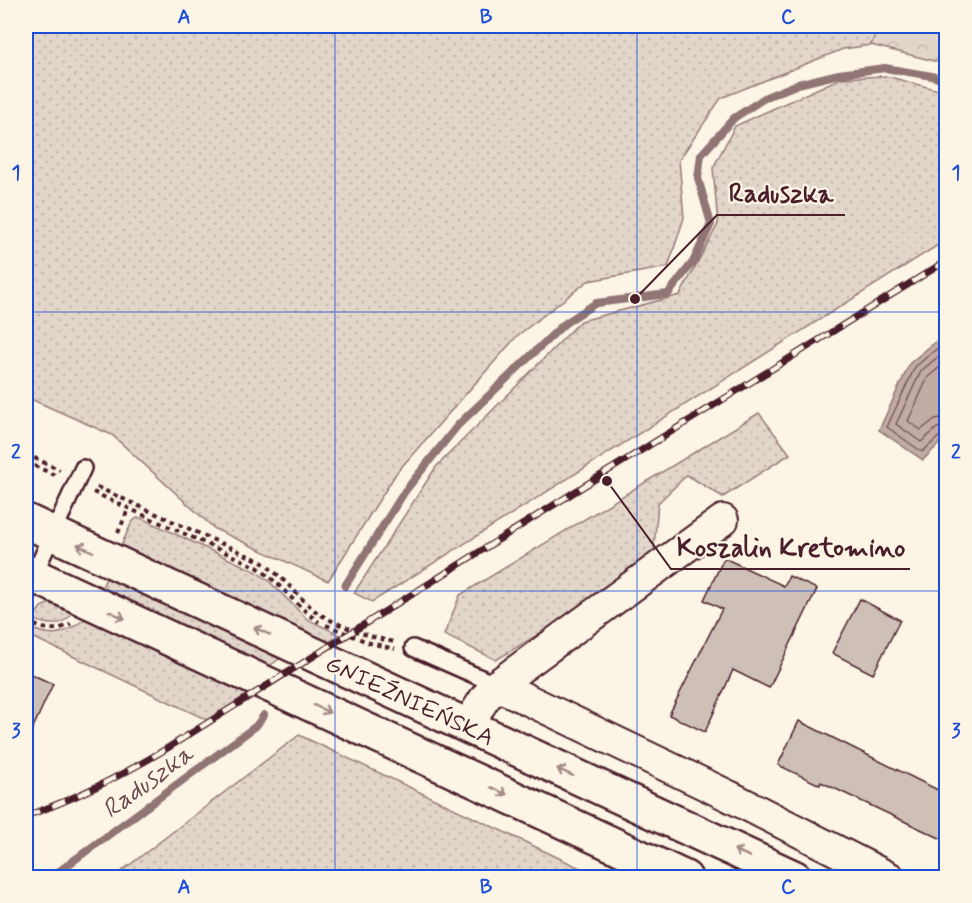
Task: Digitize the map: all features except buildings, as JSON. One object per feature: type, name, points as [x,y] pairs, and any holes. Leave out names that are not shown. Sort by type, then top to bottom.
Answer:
[{"type":"main road","name":"GNIEŹNIEŃSKA","points":[[39,527],[795,878]]},
{"type":"main road","name":"GNIEŹNIEŃSKA","points":[[28,580],[685,878]]},
{"type":"street","points":[[467,726],[485,698],[497,685],[723,520]]},
{"type":"street","points":[[497,685],[729,796],[890,878]]},
{"type":"lane","points":[[28,580],[39,527],[79,477]]},
{"type":"lane","points":[[413,648],[497,685]]},
{"type":"path","points":[[26,454],[79,477],[260,561],[275,571],[321,615],[372,637],[409,644],[413,648],[407,650],[378,646],[318,622],[270,576],[257,567],[79,477],[26,462]]},
{"type":"path","points":[[117,534],[127,512]]},
{"type":"path","points":[[26,621],[52,630],[75,621]]},
{"type":"green space","points":[[26,26],[879,26],[871,45],[843,49],[721,98],[679,160],[684,218],[668,267],[588,281],[517,336],[397,472],[328,581],[215,529],[112,435],[26,397]]},
{"type":"green space","points":[[879,26],[946,26],[946,64],[871,45]]},
{"type":"green space","points":[[886,76],[946,92],[946,240],[372,602],[354,593],[436,467],[581,321],[680,295],[718,224],[713,168],[735,126],[841,78]]},
{"type":"green space","points":[[759,413],[790,454],[723,497],[687,475],[658,503],[653,558],[585,606],[496,660],[444,635],[460,595]]},
{"type":"green space","points":[[137,518],[255,571],[268,580],[307,619],[340,635],[326,644],[120,548],[132,522]]},
{"type":"green space","points":[[108,574],[285,655],[265,669],[100,591]]},
{"type":"green space","points":[[50,603],[74,610],[61,623],[50,624],[32,619],[41,607]]},
{"type":"green space","points":[[89,616],[253,693],[207,720],[26,634],[28,627],[46,633],[60,633],[74,627]]},
{"type":"green space","points":[[299,735],[599,877],[114,877]]},
{"type":"water","points":[[946,333],[946,437],[923,460],[879,430],[910,363]]},
{"type":"waterway","name":"Raduszka","points":[[345,586],[405,491],[458,425],[564,324],[596,303],[668,294],[693,262],[711,224],[698,178],[701,155],[734,118],[766,97],[798,84],[839,74],[885,68],[932,76],[946,81]]},
{"type":"waterway","name":"Raduszka","points":[[50,878],[256,726],[264,715]]},
{"type":"railway","points":[[26,816],[98,786],[166,749],[946,261]]},
{"type":"place","name":"Raduszka","points":[[635,299]]},
{"type":"place","name":"Koszalin Kretomino","points":[[607,481]]}]
